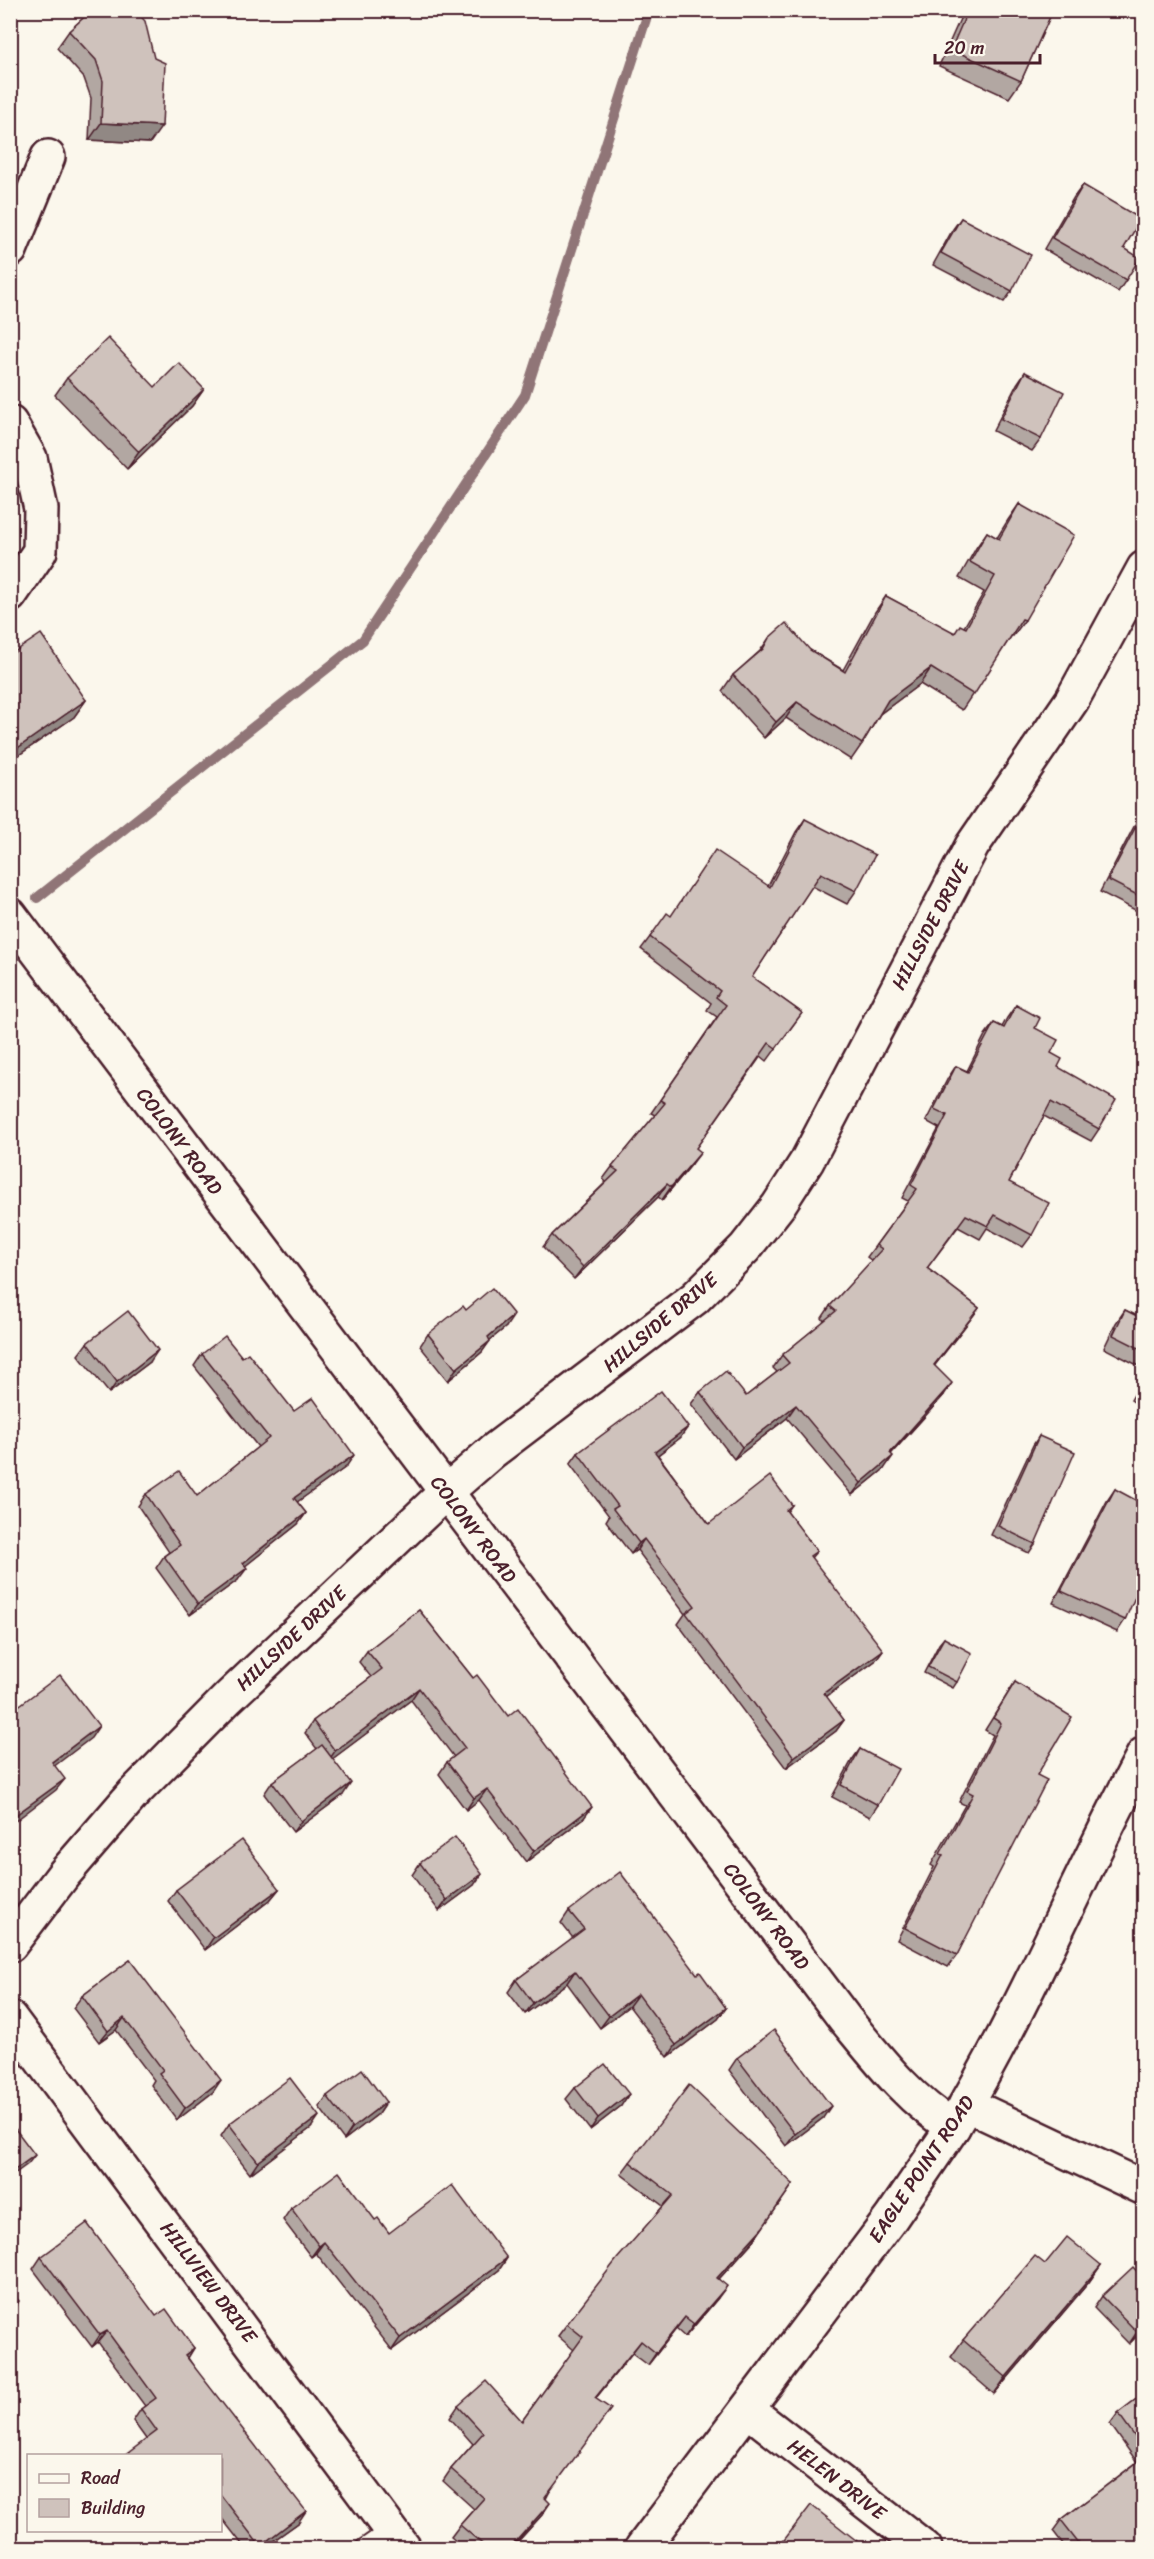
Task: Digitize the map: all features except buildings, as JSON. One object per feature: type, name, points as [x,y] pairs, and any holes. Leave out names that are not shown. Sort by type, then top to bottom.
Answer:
[{"type":"street","points":[[10,250],[48,158]]},
{"type":"street","points":[[10,423],[30,458],[41,509],[40,551],[10,595]]},
{"type":"street","name":"HILLSIDE DRIVE","points":[[10,1945],[64,1874],[134,1793],[228,1698],[446,1492],[493,1451],[695,1298],[745,1248],[778,1206],[807,1161],[972,846],[1072,700],[1143,568]]},
{"type":"street","name":"COLONY ROAD","points":[[10,915],[845,2019],[896,2081],[934,2115],[960,2116],[1143,2188]]},
{"type":"street","name":"EAGLE POINT ROAD","points":[[642,2548],[891,2218],[960,2116],[990,2064],[1143,1754]]},
{"type":"street","name":"HILLVIEW DRIVE","points":[[10,2018],[398,2539]]},
{"type":"street","name":"HELEN DRIVE","points":[[748,2410],[926,2548]]},
{"type":"lane","points":[[365,2548],[398,2539]]},
{"type":"waterway","points":[[37,898],[363,640],[525,395],[649,10]]}]
